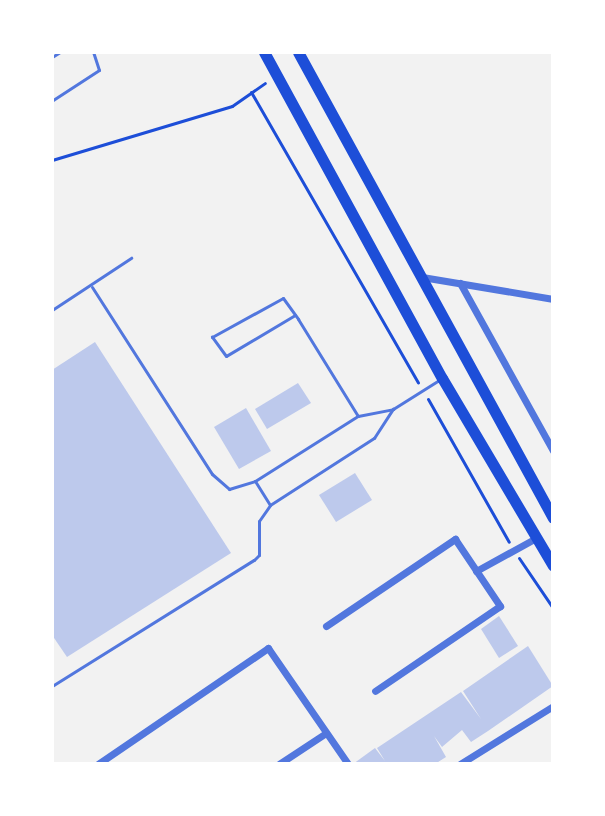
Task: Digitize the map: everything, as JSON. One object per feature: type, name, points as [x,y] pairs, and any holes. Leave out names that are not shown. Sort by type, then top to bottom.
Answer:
[{"type":"highway","points":[[264,52],[442,378],[553,566]]},
{"type":"highway","points":[[298,52],[553,518]]},
{"type":"street","points":[[422,277],[553,299]]},
{"type":"street","points":[[460,283],[553,451]]},
{"type":"street","points":[[476,571],[536,538]]},
{"type":"street","points":[[326,626],[455,539],[500,606],[375,691]]},
{"type":"street","points":[[98,764],[268,648],[348,764]]},
{"type":"street","points":[[460,764],[553,706]]},
{"type":"street","points":[[279,764],[326,733]]},
{"type":"lane","points":[[52,57],[60,52]]},
{"type":"lane","points":[[53,100],[99,70],[93,52]]},
{"type":"lane","points":[[52,310],[92,287],[131,258]]},
{"type":"lane","points":[[92,287],[212,474],[229,489],[255,481],[358,416],[393,409],[442,378]]},
{"type":"lane","points":[[295,315],[226,356],[212,337],[280,297],[295,315],[358,416]]},
{"type":"lane","points":[[52,686],[254,560],[259,521],[270,505],[374,438],[393,409]]},
{"type":"lane","points":[[255,481],[270,505]]},
{"type":"path","points":[[52,160],[232,106],[276,75]]},
{"type":"path","points":[[251,92],[514,550],[553,608]]},
{"type":"building","points":[[95,342],[231,553],[67,657],[52,635],[52,370]]},
{"type":"building","points":[[298,383],[311,403],[267,429],[255,409]]},
{"type":"building","points":[[246,408],[271,451],[239,469],[214,427]]},
{"type":"building","points":[[355,473],[372,500],[336,522],[319,495]]},
{"type":"building","points":[[499,616],[518,646],[499,658],[481,629]]},
{"type":"building","points":[[528,646],[553,686],[488,731],[471,742],[462,730],[442,747],[434,736],[446,757],[435,764],[353,764],[375,748],[385,761],[377,748],[461,692],[481,719],[463,691]]}]
